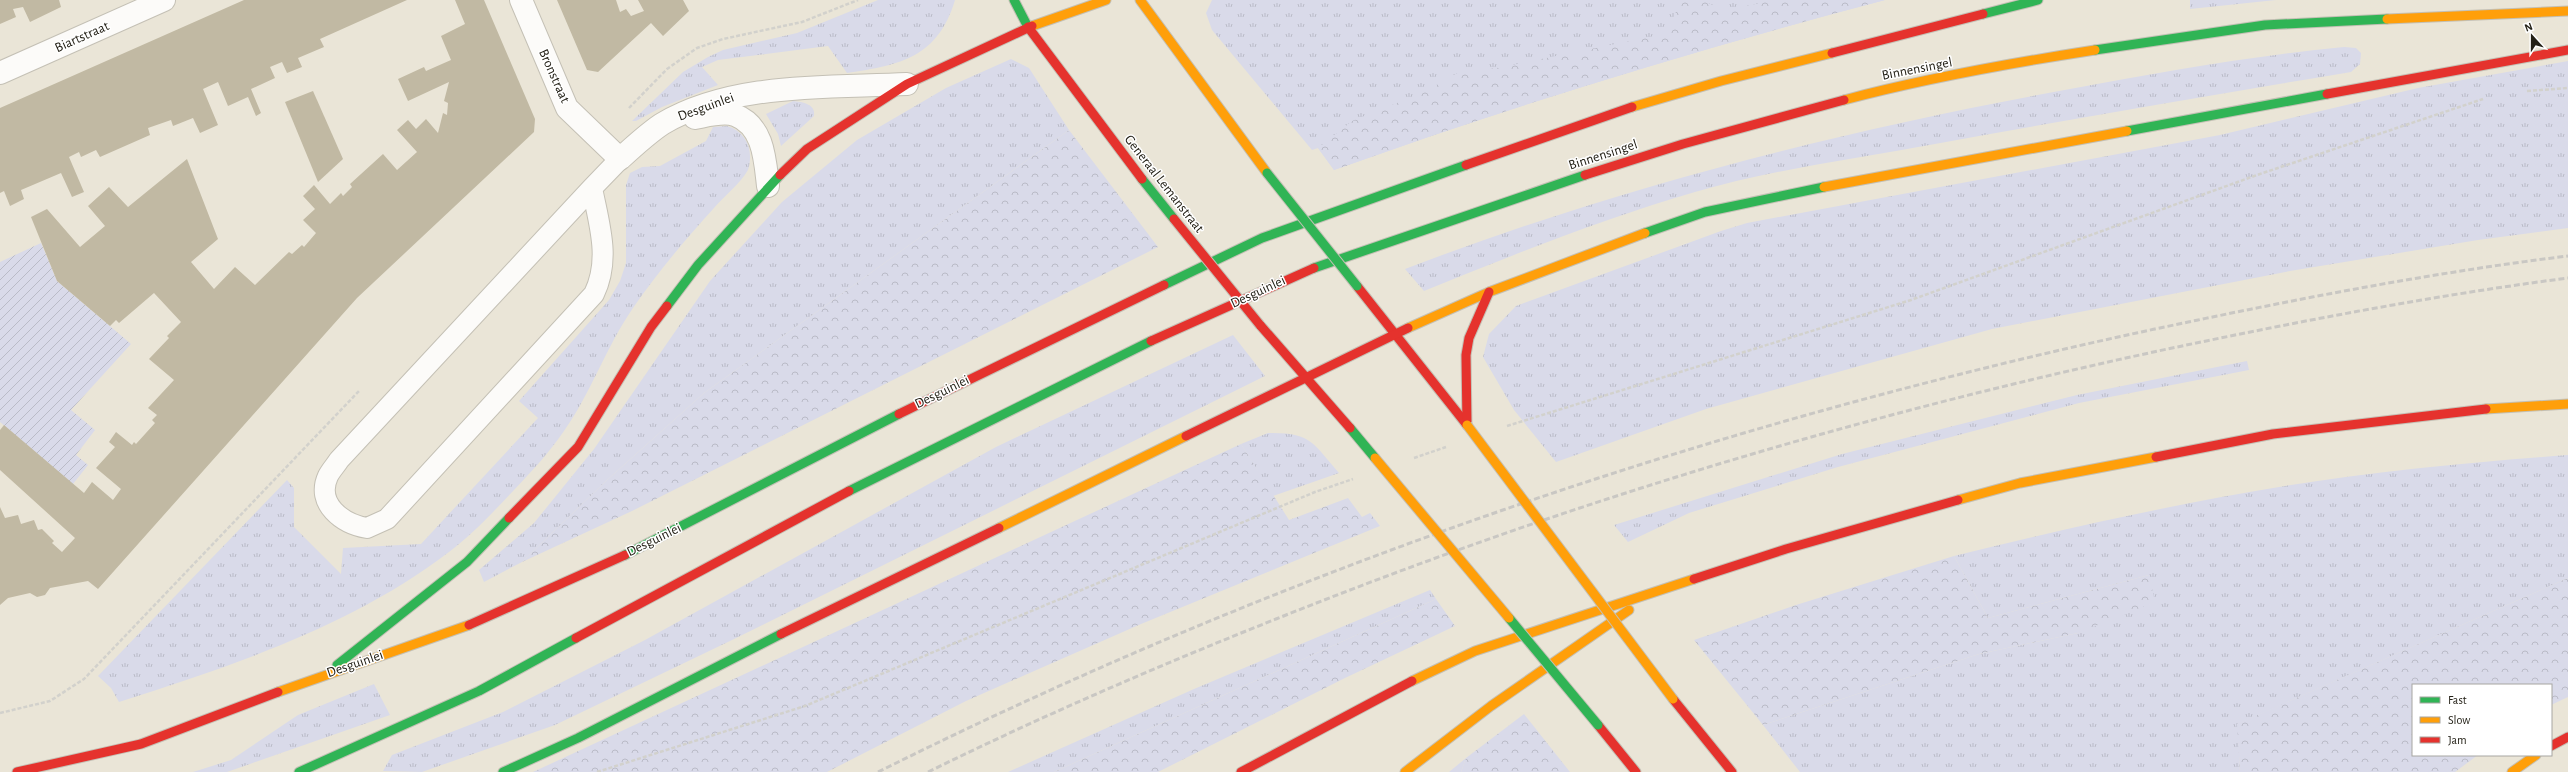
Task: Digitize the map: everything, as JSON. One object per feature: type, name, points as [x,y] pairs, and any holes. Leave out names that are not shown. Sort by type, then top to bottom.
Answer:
[{"type":"main road","name":"Generaal Lemanstraat","points":[[1014,0],[1028,26],[1116,146],[1174,219],[1260,325],[1350,428],[1636,772]]},
{"type":"main road","points":[[325,674],[467,562],[578,447],[651,327],[698,265],[768,186],[807,149],[907,84],[1028,26],[1106,0]]},
{"type":"main road","points":[[1140,0],[1267,172],[1467,426],[1673,699],[1732,772]]},
{"type":"main road","name":"Desguinlei","points":[[17,772],[141,744],[325,674],[475,623],[653,542],[869,429],[1262,238],[1596,118],[1736,78],[2038,0]]},
{"type":"main road","name":"Binnensingel","points":[[1296,274],[1502,202],[1683,144],[1873,92],[2049,57],[2265,25],[2568,10]]},
{"type":"main road","points":[[503,772],[578,738],[690,679],[1304,376],[1394,334],[1490,292],[1595,250],[1705,212],[1824,187],[2568,50]]},
{"type":"main road","name":"Desguinlei","points":[[298,772],[478,691],[748,544],[884,473],[1124,354],[1296,274]]},
{"type":"main road","points":[[1467,426],[1466,355],[1471,333],[1490,292]]},
{"type":"main road","points":[[1241,772],[1415,679],[1475,651],[1786,550],[2020,483],[2273,434],[2503,407],[2568,404]]},
{"type":"main road","points":[[1405,772],[1491,706],[1650,595]]},
{"type":"main road","points":[[2552,745],[2568,737]]},
{"type":"main road","points":[[2512,772],[2535,756]]},
{"type":"street","name":"Biartstraat","points":[[0,73],[164,0]]},
{"type":"street","name":"Bronstraat","points":[[521,0],[567,108],[620,159]]},
{"type":"street","name":"Desguinlei","points":[[662,124],[690,110],[747,93],[907,84]]},
{"type":"street","name":"Desguinlei","points":[[662,124],[716,114],[734,115],[749,124],[760,139],[765,157],[768,186]]},
{"type":"street","points":[[620,159],[662,124]]},
{"type":"lane","points":[[592,188],[604,251],[601,280],[594,294],[387,519],[377,526],[367,528],[344,521],[334,512],[327,501],[325,488],[328,476],[339,460],[592,188],[620,159]]},
{"type":"path","points":[[2522,92],[2568,88]]},
{"type":"path","points":[[1499,428],[1911,300],[2257,175],[2484,99]]},
{"type":"path","points":[[1411,459],[1448,446]]},
{"type":"path","points":[[597,772],[805,706],[1308,495],[1359,477]]},
{"type":"green space","points":[[878,0],[955,0],[948,19],[939,34],[928,46],[915,55],[900,61],[884,66],[847,73],[828,46],[718,60],[702,67],[718,85],[662,107],[636,121],[632,121],[683,72],[708,57],[723,50],[797,33]]},
{"type":"green space","points":[[1212,0],[1885,0],[1746,38],[1608,79],[1470,123],[1334,170],[1318,148],[1312,150],[1212,30],[1206,13]]},
{"type":"green space","points":[[1681,0],[1704,0],[1710,4],[1731,8],[1761,3],[1764,0],[1885,0],[1746,38],[1608,79],[1470,123],[1334,170],[1318,148],[1352,121],[1424,92],[1461,71],[1497,68],[1660,35],[1671,23]]},
{"type":"green space","points":[[2190,0],[2276,0],[2190,9]]},
{"type":"green space","points":[[2344,47],[2356,48],[2361,53],[2360,64],[2351,72],[1814,165],[1724,184],[1660,203],[1592,226],[1524,251],[1424,291],[1405,269],[1486,239],[1567,212],[1650,187],[1817,142],[1985,105],[2104,83],[2241,60]]},
{"type":"green space","points":[[1011,59],[1029,68],[1069,130],[704,393],[606,481],[522,562],[484,582],[479,570],[534,523],[594,449],[710,281],[782,202],[857,140],[946,88]]},
{"type":"green space","points":[[2568,61],[2568,228],[2478,240],[2290,271],[1992,329],[1706,409],[1556,462],[1514,410],[1483,357],[1489,334],[1516,306],[1721,231],[1747,223],[2220,135],[2418,88]]},
{"type":"green space","points":[[793,101],[805,103],[811,106],[814,116],[781,146],[778,134],[766,114]]},
{"type":"green space","points":[[727,126],[740,133],[747,143],[750,156],[748,170],[682,244],[642,295],[623,323],[574,416],[546,454],[491,515],[458,545],[412,578],[373,601],[332,622],[291,641],[248,658],[119,702],[111,688],[98,676],[287,480],[294,488],[294,527],[341,574],[343,548],[421,544],[538,418],[519,401],[609,300],[620,281],[626,263],[626,185],[630,173],[642,167],[660,166],[706,141],[713,127]]},
{"type":"green space","points":[[1069,130],[1158,247],[632,511],[522,562],[606,481],[704,393]]},
{"type":"green space","points":[[41,243],[57,281],[131,344],[71,410],[95,430],[76,455],[88,465],[73,484],[0,422],[0,262]]},
{"type":"green space","points":[[1233,335],[1265,376],[730,641],[555,725],[422,772],[383,771],[392,755],[503,712],[645,640],[996,447]]},
{"type":"green space","points":[[2247,361],[2249,370],[2079,403],[1838,467],[1689,513],[1628,542],[1614,525],[1842,454],[2077,395]]},
{"type":"green space","points":[[1268,433],[1282,433],[1303,437],[1310,441],[1323,454],[1339,473],[1273,496],[1241,444]]},
{"type":"green space","points":[[1241,444],[1289,520],[1348,498],[1362,517],[1370,513],[1380,526],[1141,624],[966,701],[827,772],[533,772]]},
{"type":"green space","points":[[2568,455],[2568,578],[2238,724],[2240,772],[1800,772],[1763,725],[1979,654],[2078,633],[2149,575],[1988,618],[1954,556],[2119,518],[2285,486],[2426,468]]},
{"type":"green space","points":[[1954,556],[1988,618],[2149,575],[2155,602],[2078,633],[1979,654],[1763,725],[1694,640],[1796,605]]},
{"type":"green space","points":[[2568,578],[2568,697],[2552,705],[2552,684],[2412,684],[2412,756],[2477,756],[2455,772],[2240,772],[2237,724]]},
{"type":"green space","points":[[1430,590],[1436,599],[1054,772],[1008,772],[1194,689]]},
{"type":"green space","points":[[1436,599],[1455,626],[1345,678],[1158,772],[1054,772]]},
{"type":"green space","points":[[374,684],[390,715],[227,772],[193,772],[231,760],[298,715]]},
{"type":"green space","points":[[1524,714],[1570,772],[1461,772],[1466,758]]},
{"type":"green space","points":[[1466,758],[1461,772],[1449,772]]},
{"type":"building","points":[[0,0],[59,0],[61,7],[30,22],[23,7],[13,9],[16,17],[0,24]]},
{"type":"building","points":[[244,0],[407,0],[320,39],[324,47],[298,58],[302,67],[287,73],[282,62],[270,67],[275,78],[251,89],[261,113],[256,116],[248,97],[228,106],[218,82],[203,89],[218,125],[200,133],[193,118],[173,126],[171,120],[148,128],[150,135],[100,157],[96,150],[81,157],[79,152],[69,157],[84,192],[72,197],[61,173],[21,190],[24,199],[10,206],[4,191],[0,193],[0,108]]},
{"type":"building","points":[[455,0],[484,0],[535,119],[534,132],[357,298],[98,589],[88,581],[50,588],[45,595],[37,597],[30,593],[8,598],[0,605],[0,507],[5,518],[18,515],[21,524],[34,520],[38,530],[42,529],[54,541],[52,543],[62,552],[75,538],[0,470],[0,430],[4,425],[84,493],[92,482],[113,500],[121,489],[96,468],[115,447],[109,442],[116,432],[132,445],[134,442],[136,444],[155,423],[152,420],[157,415],[148,408],[174,380],[149,359],[169,338],[167,336],[181,322],[154,293],[119,323],[116,320],[110,326],[57,281],[31,217],[47,209],[80,247],[105,226],[88,206],[109,187],[128,207],[187,159],[218,239],[191,262],[214,289],[235,267],[255,285],[289,252],[292,254],[302,245],[304,247],[316,233],[303,220],[315,209],[303,196],[314,185],[330,204],[341,193],[343,196],[352,187],[350,184],[383,154],[397,170],[417,152],[397,130],[408,120],[416,129],[426,119],[438,133],[443,113],[447,115],[448,103],[444,101],[449,82],[408,101],[398,79],[424,67],[426,71],[451,60],[441,36],[465,24]]},
{"type":"building","points":[[557,0],[616,0],[620,12],[626,9],[631,16],[644,11],[638,0],[683,0],[689,11],[663,36],[651,23],[598,72],[587,70]]},
{"type":"building","points":[[313,91],[343,159],[318,182],[285,102]]},
{"type":"railway","points":[[878,772],[1031,699],[1186,631],[1344,568],[1503,510],[1664,457],[1826,409],[1990,367],[2155,329],[2361,288],[2464,270],[2568,256]]},
{"type":"railway","points":[[928,772],[1100,692],[1276,619],[1386,576],[1497,536],[1720,464],[1947,400],[2177,347],[2372,309],[2470,292],[2568,278]]},
{"type":"traffic: fast","points":[[1014,0],[1028,27]]},
{"type":"traffic: fast","points":[[1983,14],[2038,0]]},
{"type":"traffic: fast","points":[[2095,50],[2265,25],[2387,19]]},
{"type":"traffic: fast","points":[[2127,131],[2327,94]]},
{"type":"traffic: fast","points":[[1164,285],[1262,238],[1466,165]]},
{"type":"traffic: fast","points":[[1267,173],[1357,286]]},
{"type":"traffic: fast","points":[[667,306],[698,265],[780,175]]},
{"type":"traffic: fast","points":[[1314,268],[1585,175]]},
{"type":"traffic: fast","points":[[1142,179],[1174,219]]},
{"type":"traffic: fast","points":[[1645,233],[1705,212],[1824,187]]},
{"type":"traffic: fast","points":[[849,491],[1151,341]]},
{"type":"traffic: fast","points":[[625,555],[899,414]]},
{"type":"traffic: fast","points":[[1350,428],[1375,458]]},
{"type":"traffic: fast","points":[[337,665],[467,562],[509,518]]},
{"type":"traffic: fast","points":[[1509,618],[1598,725]]},
{"type":"traffic: fast","points":[[503,772],[578,738],[781,634]]},
{"type":"traffic: fast","points":[[299,772],[479,691],[576,638]]},
{"type":"traffic: slow","points":[[1032,26],[1106,0]]},
{"type":"traffic: slow","points":[[1140,0],[1267,173]]},
{"type":"traffic: slow","points":[[2387,19],[2568,11]]},
{"type":"traffic: slow","points":[[1844,100],[1969,72],[2095,50]]},
{"type":"traffic: slow","points":[[1632,107],[1721,81],[1832,53]]},
{"type":"traffic: slow","points":[[1824,187],[2127,131]]},
{"type":"traffic: slow","points":[[1408,328],[1489,292],[1645,233]]},
{"type":"traffic: slow","points":[[2486,409],[2568,404]]},
{"type":"traffic: slow","points":[[1467,425],[1673,699]]},
{"type":"traffic: slow","points":[[999,528],[1186,436]]},
{"type":"traffic: slow","points":[[1958,500],[2020,483],[2156,457]]},
{"type":"traffic: slow","points":[[1375,458],[1509,618]]},
{"type":"traffic: slow","points":[[1412,681],[1475,651],[1694,579]]},
{"type":"traffic: slow","points":[[1405,772],[1491,706],[1629,610]]},
{"type":"traffic: slow","points":[[278,692],[469,625]]},
{"type":"traffic: slow","points":[[2512,772],[2535,756]]},
{"type":"traffic: jam","points":[[1832,53],[1983,14]]},
{"type":"traffic: jam","points":[[780,175],[807,149],[907,84],[1032,26]]},
{"type":"traffic: jam","points":[[1028,27],[1142,179]]},
{"type":"traffic: jam","points":[[2327,94],[2568,50]]},
{"type":"traffic: jam","points":[[1585,175],[1683,144],[1844,100]]},
{"type":"traffic: jam","points":[[1466,165],[1632,107]]},
{"type":"traffic: jam","points":[[1174,219],[1260,325]]},
{"type":"traffic: jam","points":[[1151,341],[1314,268]]},
{"type":"traffic: jam","points":[[899,414],[1164,285]]},
{"type":"traffic: jam","points":[[1357,286],[1467,425]]},
{"type":"traffic: jam","points":[[1467,425],[1466,355],[1469,338],[1489,292]]},
{"type":"traffic: jam","points":[[509,518],[578,447],[651,327],[667,306]]},
{"type":"traffic: jam","points":[[1260,325],[1350,428]]},
{"type":"traffic: jam","points":[[1186,436],[1408,328]]},
{"type":"traffic: jam","points":[[2156,457],[2273,434],[2486,409]]},
{"type":"traffic: jam","points":[[576,638],[849,491]]},
{"type":"traffic: jam","points":[[1694,579],[1786,549],[1958,500]]},
{"type":"traffic: jam","points":[[781,634],[999,528]]},
{"type":"traffic: jam","points":[[469,625],[625,555]]},
{"type":"traffic: jam","points":[[1241,772],[1412,681]]},
{"type":"traffic: jam","points":[[17,772],[141,744],[278,692]]},
{"type":"traffic: jam","points":[[1673,699],[1732,772]]},
{"type":"traffic: jam","points":[[1598,725],[1636,772]]},
{"type":"traffic: jam","points":[[2552,745],[2568,737]]}]
